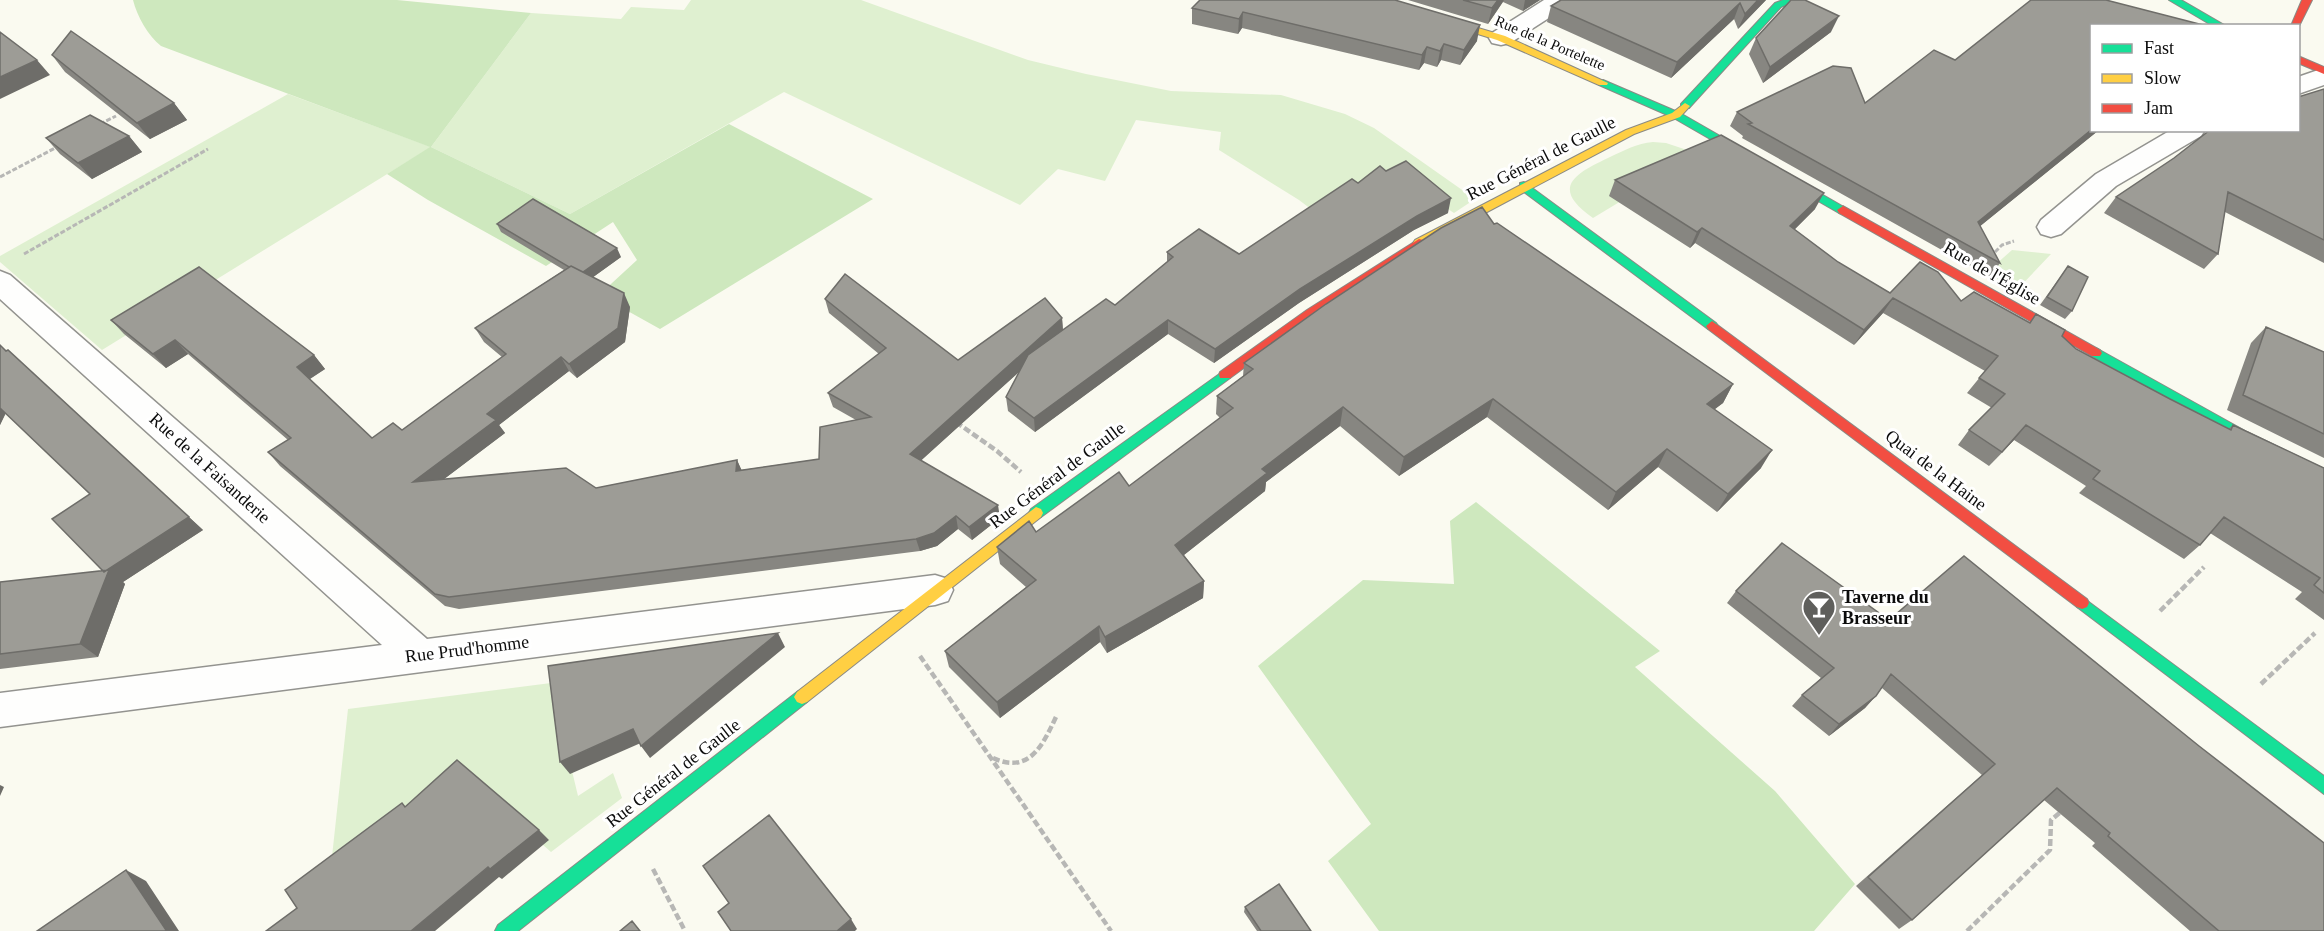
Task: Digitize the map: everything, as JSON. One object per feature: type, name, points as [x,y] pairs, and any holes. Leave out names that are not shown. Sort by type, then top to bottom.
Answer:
[{"type":"street","name":"Rue de la Portelette","points":[[1374,0],[1501,38],[1676,115]]},
{"type":"street","points":[[1501,38],[1560,0]]},
{"type":"street","points":[[1676,115],[1778,5],[1792,0]]},
{"type":"street","points":[[2297,24],[2307,0]]},
{"type":"street","points":[[2173,16],[2211,24]]},
{"type":"street","points":[[2300,60],[2324,71]]},
{"type":"street","points":[[2300,85],[2324,76]]},
{"type":"street","name":"Rue Général de Gaulle","points":[[504,931],[1052,500],[1311,313],[1425,239],[1630,132],[1676,115]]},
{"type":"street","name":"Rue de l'Église","points":[[1676,115],[2242,436],[2324,475]]},
{"type":"street","points":[[2051,227],[2106,180],[2189,132]]},
{"type":"street","name":"Quai de la Haine","points":[[1524,186],[2131,639],[2324,786]]},
{"type":"street","name":"Rue de la Faisanderie","points":[[0,282],[419,655]]},
{"type":"street","name":"Rue Prud'homme","points":[[0,710],[935,590]]},
{"type":"path","points":[[94,127],[116,116]]},
{"type":"path","points":[[0,177],[63,144]]},
{"type":"path","points":[[20,257],[208,149]]},
{"type":"path","points":[[948,417],[997,451],[1052,500]]},
{"type":"path","points":[[2131,639],[2204,567]]},
{"type":"path","points":[[896,621],[1111,931]]},
{"type":"path","points":[[2230,714],[2315,633]]},
{"type":"path","points":[[990,756],[1001,763],[1013,763],[1039,750],[1056,717]]},
{"type":"path","points":[[1967,931],[2050,850],[2051,820],[2068,806]]},
{"type":"path","points":[[633,829],[685,931]]},
{"type":"green space","points":[[133,0],[397,0],[531,13],[431,147],[570,214],[729,124],[873,199],[660,329],[599,295],[637,260],[613,222],[546,266],[428,200],[387,174],[430,147],[161,46],[144,25]]},
{"type":"green space","points":[[691,0],[861,0],[1028,60],[1086,74],[1171,91],[1281,95],[1345,114],[1374,128],[1475,199],[1454,213],[1439,203],[1324,219],[1299,200],[1219,150],[1221,132],[1136,120],[1105,181],[1058,169],[1020,205],[784,92],[570,214],[431,147],[531,13],[621,19],[631,7],[684,10]]},
{"type":"green space","points":[[288,94],[431,147],[102,350],[0,262],[0,256]]},
{"type":"green space","points":[[1653,142],[1666,143],[1699,154],[1593,218],[1572,198],[1570,190],[1572,183],[1585,170],[1630,148]]},
{"type":"green space","points":[[2012,250],[2051,254],[2016,291],[1986,273]]},
{"type":"green space","points":[[1476,502],[1660,651],[1635,667],[1775,791],[1855,884],[1814,931],[1379,931],[1328,861],[1371,824],[1258,666],[1363,580],[1454,584],[1450,521]]},
{"type":"green space","points":[[551,683],[578,796],[613,773],[622,798],[551,852],[463,774],[330,875],[348,709]]},
{"type":"building","points":[[1200,0],[1395,0],[1480,25],[1464,50],[1444,44],[1440,51],[1427,47],[1422,55],[1243,12],[1239,19],[1192,8]]},
{"type":"building","points":[[1463,0],[1498,0],[1492,8]]},
{"type":"building","points":[[1561,0],[1758,0],[1745,14],[1740,3],[1677,62],[1551,6]]},
{"type":"building","points":[[1791,0],[1805,0],[1839,16],[1770,67],[1756,38]]},
{"type":"building","points":[[2031,0],[2106,0],[2199,24],[2090,24],[2090,131],[1978,222],[2000,263],[1748,124],[1752,123],[1737,112],[1833,66],[1851,68],[1865,103],[1934,50],[1955,60]]},
{"type":"building","points":[[71,31],[174,103],[137,123],[52,55]]},
{"type":"building","points":[[0,32],[37,60],[0,77]]},
{"type":"building","points":[[2324,89],[2324,240],[2228,192],[2218,254],[2116,197],[2174,158],[2207,132],[2300,132],[2300,96]]},
{"type":"building","points":[[90,115],[129,136],[78,163],[46,138]]},
{"type":"building","points":[[1721,135],[1824,193],[1790,226],[1838,262],[1890,293],[1920,262],[1938,272],[1961,301],[1974,292],[2030,323],[2036,314],[2065,330],[2062,336],[2076,349],[2231,430],[2233,425],[2324,468],[2324,593],[2314,585],[2320,578],[2224,517],[2200,545],[2093,479],[2100,471],[2026,425],[2002,452],[1969,430],[2005,394],[1979,378],[1998,356],[1893,298],[1864,330],[1702,228],[1697,232],[1615,180]]},
{"type":"building","points":[[1406,161],[1451,198],[1417,216],[1300,289],[1215,349],[1168,320],[1034,418],[1006,397],[1028,355],[1106,299],[1115,305],[1173,257],[1167,252],[1199,229],[1239,254],[1352,179],[1358,183],[1380,166],[1386,171]]},
{"type":"building","points":[[533,199],[617,248],[583,272],[569,267],[497,224]]},
{"type":"building","points":[[1482,207],[1494,224],[1497,223],[1733,384],[1707,404],[1772,450],[1728,494],[1667,449],[1616,492],[1493,399],[1404,457],[1343,407],[1262,469],[1267,473],[1175,545],[1204,581],[1105,637],[1099,626],[997,702],[945,651],[1036,580],[997,547],[1029,521],[1036,532],[1119,472],[1129,486],[1233,408],[1217,396],[1253,369],[1244,363],[1326,304],[1441,228]]},
{"type":"building","points":[[571,266],[624,293],[618,328],[569,364],[561,357],[487,414],[496,420],[413,482],[566,468],[596,488],[737,460],[736,471],[819,459],[820,427],[871,417],[828,393],[886,348],[825,299],[845,274],[958,360],[1045,298],[1062,318],[910,454],[998,505],[969,527],[956,516],[934,533],[916,539],[449,597],[435,594],[268,452],[291,438],[175,340],[153,354],[111,320],[199,267],[314,355],[297,367],[372,438],[393,423],[402,430],[506,354],[475,328]]},
{"type":"building","points":[[2068,266],[2088,277],[2072,311],[2047,297]]},
{"type":"building","points":[[2266,327],[2324,352],[2324,434],[2243,395]]},
{"type":"building","points":[[0,345],[189,517],[104,572],[52,519],[90,494],[0,408]]},
{"type":"building","points":[[1782,543],[1889,620],[1964,556],[2199,746],[2324,843],[2324,931],[2219,931],[2108,836],[2110,833],[2057,788],[1912,920],[1868,877],[1995,764],[1891,674],[1876,696],[1839,724],[1802,695],[1834,668],[1736,591]]},
{"type":"building","points":[[109,570],[80,644],[0,654],[0,582]]},
{"type":"building","points":[[778,633],[641,746],[633,729],[560,762],[548,666]]},
{"type":"building","points":[[457,760],[539,830],[490,869],[488,867],[411,931],[266,931],[297,908],[285,890],[402,803],[405,807]]},
{"type":"building","points":[[769,815],[851,919],[837,931],[731,931],[718,912],[729,903],[703,866]]},
{"type":"building","points":[[126,870],[165,931],[37,931]]},
{"type":"building","points":[[1279,884],[1311,931],[1261,931],[1245,907]]},
{"type":"building","points":[[632,921],[640,931],[620,931]]},
{"type":"traffic: fast","points":[[1685,106],[1778,5],[1792,0]]},
{"type":"traffic: fast","points":[[2174,0],[2217,24]]},
{"type":"traffic: fast","points":[[1603,83],[1676,115],[1843,210]]},
{"type":"traffic: fast","points":[[1524,186],[1712,326]]},
{"type":"traffic: fast","points":[[2096,353],[2242,436],[2324,475]]},
{"type":"traffic: fast","points":[[1036,513],[1225,375]]},
{"type":"traffic: fast","points":[[2082,603],[2324,786]]},
{"type":"traffic: fast","points":[[504,931],[802,697]]},
{"type":"traffic: slow","points":[[1374,0],[1501,38],[1603,83]]},
{"type":"traffic: slow","points":[[1419,243],[1630,132],[1676,115],[1685,106]]},
{"type":"traffic: slow","points":[[802,697],[1036,513]]},
{"type":"traffic: jam","points":[[2297,24],[2307,0]]},
{"type":"traffic: jam","points":[[2300,60],[2324,71]]},
{"type":"traffic: jam","points":[[1843,210],[2096,353]]},
{"type":"traffic: jam","points":[[1225,375],[1311,313],[1419,243]]},
{"type":"traffic: jam","points":[[1712,326],[2082,603]]},
{"type":"place","name":"Taverne du Brasseur","points":[[1819,636]]}]
